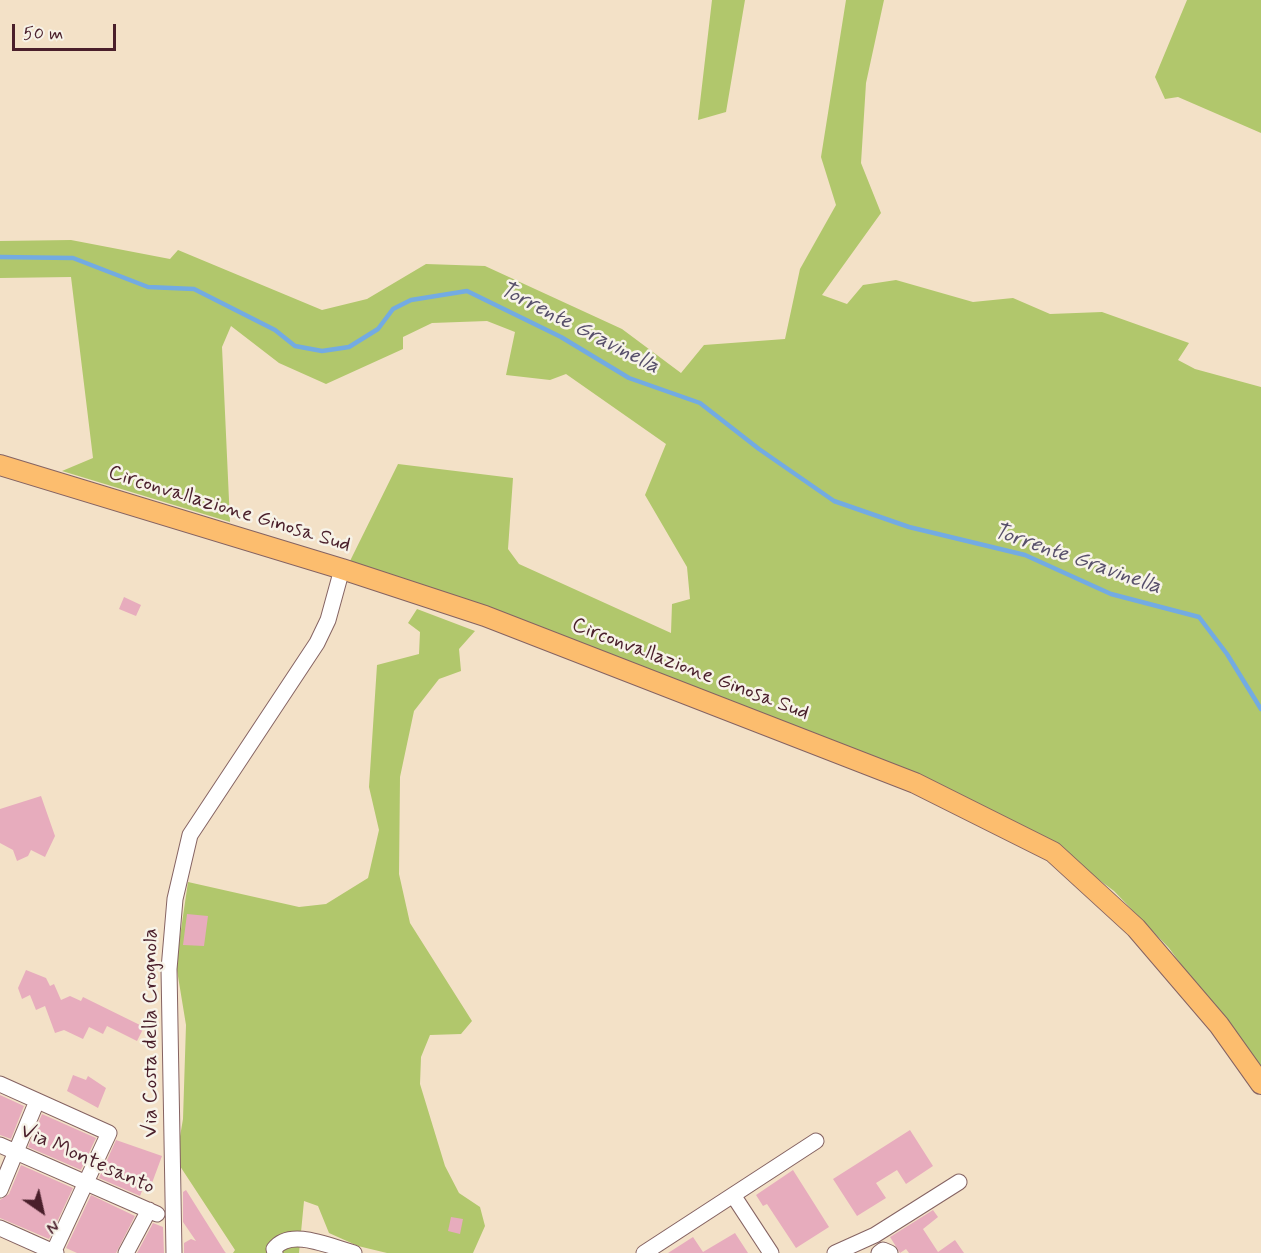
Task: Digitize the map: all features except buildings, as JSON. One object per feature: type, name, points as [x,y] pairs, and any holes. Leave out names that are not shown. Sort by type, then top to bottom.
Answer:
[{"type":"main road","name":"Circonvallazione Ginosa Sud","points":[[0,465],[342,569],[485,616],[915,783],[1053,852],[1136,928],[1219,1025],[1261,1084]]},
{"type":"street","name":"Via Costa della Crognola","points":[[174,1253],[169,969],[175,899],[190,835],[317,643],[328,620],[342,569]]},
{"type":"street","points":[[0,1084],[109,1133],[55,1253],[0,1228]]},
{"type":"street","points":[[0,1191],[37,1101]]},
{"type":"street","points":[[644,1253],[816,1141]]},
{"type":"street","name":"Via Montesanto","points":[[0,1145],[153,1212],[126,1253]]},
{"type":"street","points":[[838,1252],[875,1235],[959,1182]]},
{"type":"street","points":[[733,1195],[771,1253]]},
{"type":"street","points":[[274,1251],[279,1242],[292,1238],[354,1253]]},
{"type":"street","points":[[879,1253],[883,1250],[890,1253]]},
{"type":"green space","points":[[712,0],[745,0],[726,112],[698,120]]},
{"type":"green space","points":[[846,0],[884,0],[866,83],[861,163],[881,213],[822,295],[847,304],[863,285],[896,280],[973,302],[1013,298],[1050,314],[1102,312],[1189,343],[1178,360],[1195,369],[1261,387],[1261,1073],[1169,948],[1114,891],[1042,837],[915,776],[350,561],[398,464],[513,478],[508,549],[519,564],[671,633],[672,604],[690,599],[687,567],[645,495],[666,444],[566,374],[550,380],[506,375],[515,332],[487,321],[432,323],[403,337],[403,349],[326,384],[279,363],[231,326],[222,347],[230,522],[62,471],[93,458],[71,277],[0,278],[0,241],[71,240],[170,259],[178,250],[322,310],[367,299],[426,264],[485,266],[622,329],[681,373],[704,345],[785,339],[800,269],[836,205],[821,157]]},
{"type":"green space","points":[[1187,0],[1261,0],[1261,133],[1178,97],[1165,99],[1155,77]]},
{"type":"green space","points":[[417,609],[475,631],[459,649],[461,671],[439,679],[414,711],[400,777],[399,874],[410,923],[472,1021],[461,1034],[430,1035],[421,1057],[420,1084],[445,1166],[459,1193],[480,1207],[485,1226],[473,1253],[387,1253],[358,1246],[329,1233],[318,1206],[304,1201],[299,1253],[233,1253],[235,1250],[176,1160],[183,1119],[186,1025],[176,964],[188,882],[299,907],[326,904],[368,878],[379,830],[369,787],[377,665],[419,654],[420,632],[408,623]]},
{"type":"waterway","name":"Torrente Gravinella","points":[[0,257],[73,258],[148,287],[194,289],[275,330],[295,346],[322,351],[349,347],[378,329],[393,309],[411,300],[467,291],[561,337],[629,378],[700,403],[759,449],[834,501],[909,527],[1025,555],[1111,594],[1199,617],[1227,654],[1261,709]]}]
